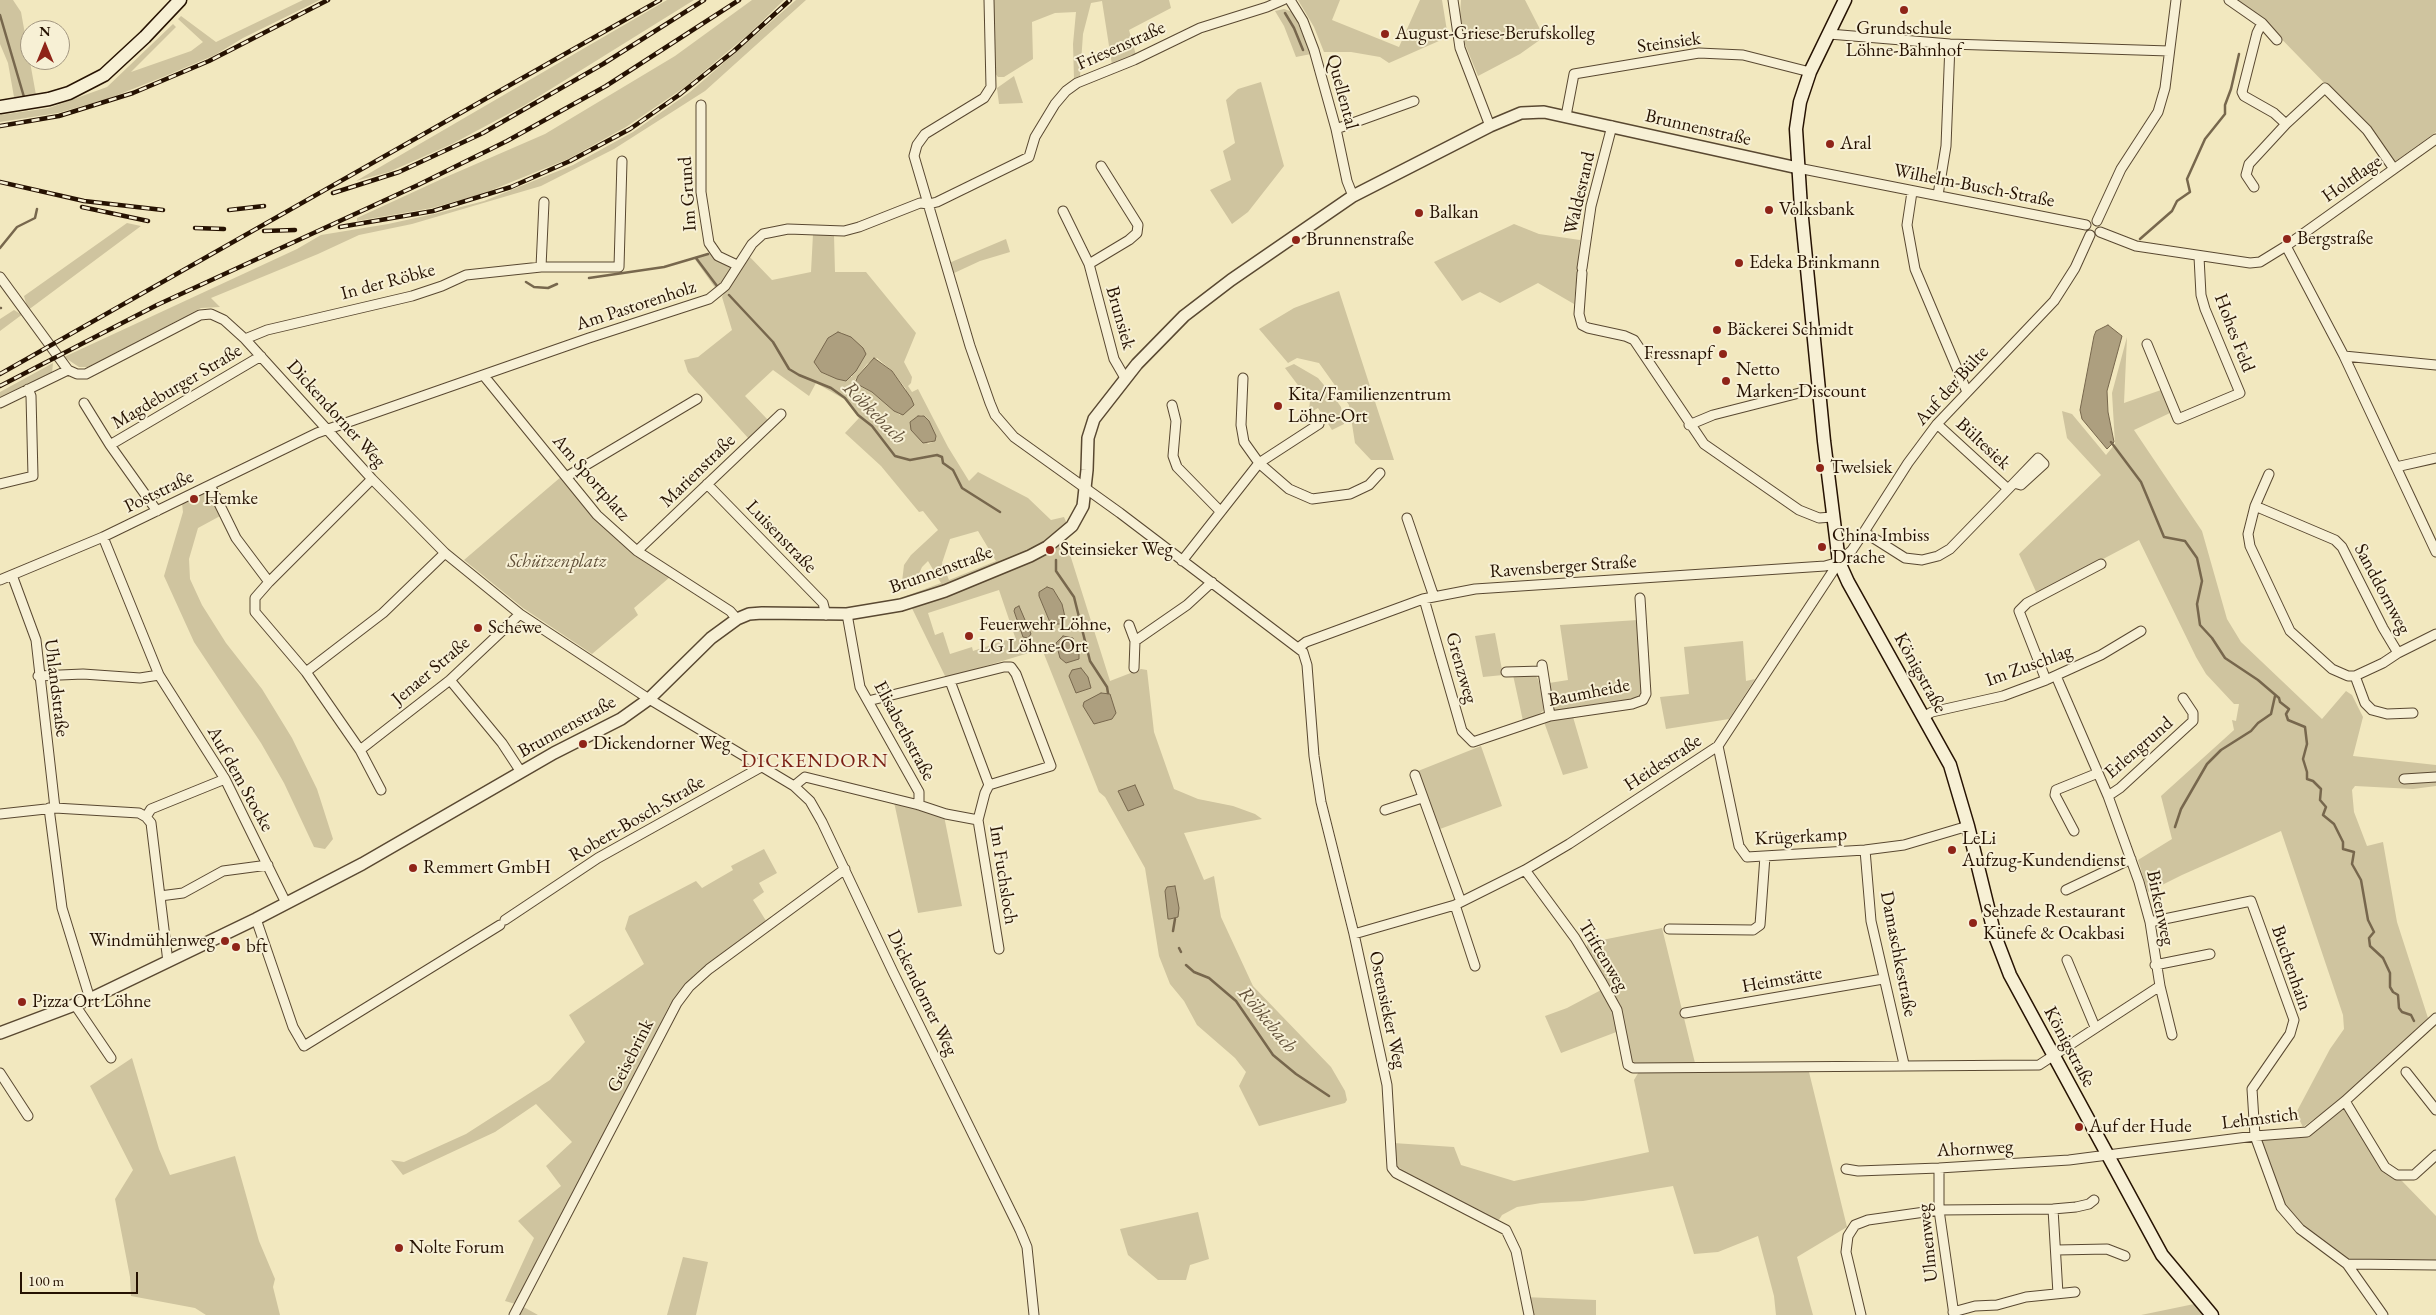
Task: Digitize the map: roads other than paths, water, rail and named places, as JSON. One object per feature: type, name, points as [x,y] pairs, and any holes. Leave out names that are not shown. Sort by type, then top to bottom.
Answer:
[{"type":"main road","points":[[0,107],[49,99],[69,93],[104,75],[139,43],[180,0]]},
{"type":"main road","name":"Königstraße","points":[[1845,0],[1810,72],[1797,116],[1798,168],[1832,517],[1839,562],[1848,582],[1950,765],[1968,826],[1995,936],[2010,975],[2162,1254],[2212,1315]]},
{"type":"street","points":[[989,0],[991,87],[984,98],[925,134],[917,145],[914,156],[970,346],[995,415],[1014,437],[1086,488],[1298,648]]},
{"type":"street","name":"Friesenstraße","points":[[929,204],[1029,157],[1035,137],[1055,104],[1076,83],[1134,60],[1200,28],[1267,7],[1283,0]]},
{"type":"street","name":"Quellental","points":[[1290,0],[1303,21],[1314,50],[1336,129],[1346,181],[1353,196]]},
{"type":"street","points":[[1453,0],[1460,48],[1490,126]]},
{"type":"street","points":[[2097,221],[2121,168],[2158,112],[2165,88],[2176,0]]},
{"type":"street","points":[[2229,0],[2262,23],[2277,40]]},
{"type":"street","points":[[2262,23],[2257,33],[2242,92],[2244,96],[2274,113],[2286,124]]},
{"type":"street","points":[[1829,34],[1950,44],[2169,51]]},
{"type":"street","points":[[1938,195],[1946,146],[1950,44]]},
{"type":"street","name":"Steinsiek","points":[[1566,116],[1574,74],[1699,53],[1743,55],[1810,72]]},
{"type":"street","points":[[2254,187],[2246,175],[2246,170],[2286,124],[2325,88],[2367,130],[2394,168]]},
{"type":"street","points":[[1336,129],[1414,101]]},
{"type":"street","name":"Im Grund","points":[[701,106],[701,192],[709,243],[718,256],[737,265]]},
{"type":"street","name":"Brunnenstraße","points":[[0,1033],[90,999],[256,919],[362,864],[520,772],[622,720],[649,699],[711,638],[737,619],[762,613],[847,614],[901,605],[936,595],[1030,556],[1059,538],[1072,526],[1083,506],[1090,431],[1104,405],[1125,378],[1184,316],[1231,280],[1353,196],[1490,126],[1521,113],[1544,112],[1798,168]]},
{"type":"street","name":"Waldesrand","points":[[1612,126],[1591,206],[1582,270],[1579,314],[1582,325],[1588,328],[1625,336],[1634,340],[1689,425]]},
{"type":"street","name":"Holtflage","points":[[2286,246],[2436,138]]},
{"type":"street","name":"In der Röbke","points":[[245,339],[267,330],[412,296],[442,286],[466,274],[541,267],[620,267],[622,161]]},
{"type":"street","points":[[1089,264],[1129,240],[1137,233],[1138,225],[1101,166]]},
{"type":"street","name":"Wilhelm-Busch-Straße","points":[[1798,168],[2086,225]]},
{"type":"street","points":[[1912,192],[1907,225],[1915,269],[1967,392]]},
{"type":"street","points":[[541,267],[544,202]]},
{"type":"street","name":"Am Pastorenholz","points":[[330,430],[590,338],[709,299],[725,286],[752,244],[763,234],[774,230],[844,231],[920,203],[929,204]]},
{"type":"street","name":"Brunsiek","points":[[1063,212],[1089,264],[1114,359],[1125,378]]},
{"type":"street","points":[[2097,221],[2093,220],[2086,225],[2090,235],[2100,232],[2136,246],[2199,257],[2250,263],[2268,258],[2286,246],[2344,356],[2436,552]]},
{"type":"street","points":[[2097,221],[2100,224],[2100,232]]},
{"type":"street","name":"Auf der Bülte","points":[[1839,562],[1852,550],[1908,463],[1937,424],[2054,301],[2075,268],[2090,235]]},
{"type":"street","name":"Hohes Feld","points":[[2147,344],[2178,419],[2240,393],[2205,310],[2201,295],[2199,257]]},
{"type":"street","points":[[0,276],[68,370],[0,403]]},
{"type":"street","name":"Dickendorner Weg","points":[[68,370],[77,374],[86,374],[200,315],[211,314],[224,320],[245,339],[330,430],[372,479],[445,553],[520,614],[649,699],[763,766],[794,786],[810,801],[845,869],[893,972],[1020,1230],[1027,1247],[1034,1315]]},
{"type":"street","name":"Magdeburger Straße","points":[[110,445],[261,356]]},
{"type":"street","points":[[2344,356],[2436,365]]},
{"type":"street","name":"Am Sportplatz","points":[[484,376],[597,515],[637,551],[730,611],[737,619]]},
{"type":"street","points":[[1243,378],[1240,425],[1244,442],[1259,463],[1289,489],[1312,499],[1350,494],[1369,486],[1380,473]]},
{"type":"street","points":[[0,484],[33,476],[31,396],[28,388]]},
{"type":"street","points":[[1819,388],[1712,415],[1689,425],[1704,444],[1779,498],[1799,510],[1820,518],[1832,517]]},
{"type":"street","points":[[566,477],[697,399]]},
{"type":"street","points":[[84,403],[110,445],[157,511]]},
{"type":"street","points":[[1172,405],[1176,421],[1173,456],[1177,467],[1220,511]]},
{"type":"street","name":"Marienstraße","points":[[637,551],[781,414]]},
{"type":"street","points":[[1182,560],[1259,463],[1319,424]]},
{"type":"street","name":"Bültesiek","points":[[1864,532],[1905,558],[1922,560],[1938,556],[1950,549],[2011,486],[1937,424]]},
{"type":"street","name":"Poststraße","points":[[0,580],[103,537],[210,486],[281,449],[330,430]]},
{"type":"street","points":[[2396,467],[2436,458]]},
{"type":"street","points":[[2269,474],[2254,506],[2248,534],[2250,546],[2290,631],[2332,669],[2348,676],[2355,676],[2382,664],[2398,653],[2436,634]]},
{"type":"street","points":[[372,479],[269,582],[255,598],[255,612],[306,672],[360,750],[381,790]]},
{"type":"street","name":"Luisenstraße","points":[[707,484],[823,603],[826,615]]},
{"type":"street","points":[[210,486],[236,538],[269,582]]},
{"type":"street","name":"Sanddornweg","points":[[2254,506],[2335,540],[2342,547],[2383,628],[2398,653]]},
{"type":"street","points":[[1407,518],[1434,597]]},
{"type":"street","name":"Auf dem Stocke","points":[[103,537],[159,675],[225,779],[286,903]]},
{"type":"street","points":[[306,672],[383,613],[445,553]]},
{"type":"street","name":"Ravensberger Straße","points":[[1298,648],[1306,642],[1424,599],[1475,589],[1825,566],[1839,562]]},
{"type":"street","name":"Heidestraße","points":[[1354,934],[1458,903],[1525,870],[1569,844],[1718,746],[1839,562]]},
{"type":"street","points":[[2046,680],[2019,611],[2027,603],[2101,564]]},
{"type":"street","name":"Uhlandstraße","points":[[12,575],[36,640],[62,908],[90,999]]},
{"type":"street","points":[[1135,641],[1187,605],[1212,582]]},
{"type":"street","name":"Baumheide","points":[[1473,742],[1550,716],[1632,704],[1643,700],[1646,694],[1640,598]]},
{"type":"street","name":"Grenzweg","points":[[1424,599],[1462,731],[1473,742]]},
{"type":"street","name":"Jenaer Straße","points":[[360,750],[450,680],[520,614]]},
{"type":"street","name":"Elisabethstraße","points":[[847,614],[860,687],[919,792],[919,805]]},
{"type":"street","points":[[1129,625],[1135,641],[1134,668]]},
{"type":"street","name":"Im Zuschlag","points":[[1923,717],[1932,712],[2003,696],[2046,680],[2101,655],[2141,631]]},
{"type":"street","name":"Ostensieker Weg","points":[[1298,648],[1303,652],[1307,665],[1314,756],[1321,802],[1354,934],[1387,1085],[1392,1168],[1396,1173],[1506,1230],[1516,1251],[1529,1315]]},
{"type":"street","points":[[868,701],[1004,667],[1011,668],[1016,674],[1051,766],[989,785],[984,793],[978,820]]},
{"type":"street","points":[[1506,672],[1542,668],[1550,716]]},
{"type":"street","points":[[38,676],[83,674],[140,678],[159,675]]},
{"type":"street","name":"Birkenweg","points":[[2056,676],[2108,796],[2131,859],[2150,922],[2155,965],[2172,1035]]},
{"type":"street","points":[[2355,676],[2364,703],[2372,710],[2387,714],[2413,713]]},
{"type":"street","points":[[450,680],[502,743],[520,772]]},
{"type":"street","points":[[950,681],[989,785]]},
{"type":"street","name":"Erlengrund","points":[[2108,796],[2120,788],[2193,721],[2193,713],[2183,698]]},
{"type":"street","name":"Krügerkamp","points":[[1718,746],[1739,846],[1747,856],[1865,850],[1904,845],[1968,826]]},
{"type":"street","name":"Robert-Bosch-Straße","points":[[256,919],[293,1027],[304,1046],[502,923],[598,858],[763,766]]},
{"type":"street","points":[[2074,831],[2055,795],[2056,790],[2098,773]]},
{"type":"street","points":[[1415,775],[1458,903],[1475,966]]},
{"type":"street","name":"Im Fuchsloch","points":[[794,786],[805,777],[919,805],[946,814],[978,820],[999,949]]},
{"type":"street","points":[[2404,779],[2436,777]]},
{"type":"street","points":[[146,816],[151,809],[225,779]]},
{"type":"street","points":[[1385,810],[1422,798]]},
{"type":"street","points":[[0,814],[52,808],[139,813],[146,816],[151,823],[168,962]]},
{"type":"street","name":"Damaschkestraße","points":[[1865,850],[1871,921],[1904,1064]]},
{"type":"street","points":[[1669,929],[1753,930],[1760,925],[1765,856]]},
{"type":"street","name":"Birkenweg","points":[[2066,890],[2131,859]]},
{"type":"street","points":[[160,896],[182,893],[223,871],[268,865]]},
{"type":"street","name":"Geisebrink","points":[[514,1315],[677,1003],[689,987],[710,969],[845,869]]},
{"type":"street","name":"Triftenweg","points":[[1525,870],[1575,938],[1601,981],[1616,1010],[1628,1065],[1633,1068],[1904,1064]]},
{"type":"street","name":"Buchenhain","points":[[2150,922],[2251,901],[2294,1020],[2290,1034],[2252,1089],[2255,1136]]},
{"type":"street","name":"Birkenweg","points":[[2155,965],[2210,954]]},
{"type":"street","points":[[2067,960],[2095,1027]]},
{"type":"street","name":"Heimstätte","points":[[1686,1013],[1883,979]]},
{"type":"street","points":[[1904,1064],[2039,1065],[2054,1057],[2095,1027],[2160,986]]},
{"type":"street","points":[[76,1005],[111,1058]]},
{"type":"street","name":"Lehmstich","points":[[2106,1154],[2255,1136],[2307,1132],[2345,1101],[2436,1018]]},
{"type":"street","points":[[2406,1072],[2436,1110]]},
{"type":"street","points":[[0,1073],[28,1116]]},
{"type":"street","points":[[2345,1101],[2385,1167],[2397,1175],[2414,1176],[2436,1155]]},
{"type":"street","points":[[2255,1136],[2281,1207],[2300,1229],[2347,1264],[2383,1315]]},
{"type":"street","name":"Ahornweg","points":[[1846,1169],[1858,1171],[1939,1168],[2069,1160],[2106,1154]]},
{"type":"street","name":"Ulmenweg","points":[[1939,1168],[1939,1210],[1954,1313]]},
{"type":"street","points":[[1861,1315],[1846,1252],[1848,1236],[1855,1226],[1868,1220],[1939,1210],[2053,1209],[2076,1207],[2089,1204],[2094,1200]]},
{"type":"street","points":[[2053,1209],[2057,1250],[2058,1294]]},
{"type":"street","points":[[2057,1250],[2107,1250],[2125,1256]]},
{"type":"street","points":[[2347,1264],[2436,1265]]},
{"type":"street","points":[[1954,1313],[1975,1306],[1997,1305],[2026,1297],[2075,1292]]},
{"type":"waterway","points":[[1285,13],[1294,28],[1303,50]]},
{"type":"waterway","points":[[0,15],[24,97]]},
{"type":"waterway","points":[[2140,239],[2172,211],[2177,201],[2190,192],[2187,179],[2205,139],[2225,114],[2225,105],[2231,89],[2239,54]]},
{"type":"waterway","points":[[0,248],[17,227],[35,218],[37,209]]},
{"type":"waterway","points":[[589,278],[664,267],[708,254]]},
{"type":"waterway","name":"Röbkebach","points":[[696,258],[717,286]]},
{"type":"waterway","points":[[526,282],[534,287],[548,288],[557,284]]},
{"type":"waterway","name":"Röbkebach","points":[[729,295],[773,342],[789,369],[831,388],[845,398],[858,415],[872,426],[895,456],[910,460],[937,455],[942,457],[943,463],[953,470],[962,488],[1000,512]]},
{"type":"waterway","points":[[2111,442],[2141,482],[2164,537],[2185,541],[2197,558],[2202,581],[2197,604],[2200,625],[2212,638],[2225,658],[2258,680],[2279,698],[2280,702],[2289,709],[2286,714],[2288,720],[2305,727],[2307,744],[2303,759],[2307,779],[2313,781],[2321,789],[2320,800],[2326,807],[2323,815],[2334,824],[2343,842],[2343,849],[2354,852],[2352,864],[2361,880],[2368,920],[2374,932],[2369,938],[2370,946],[2383,958],[2390,973],[2390,987],[2398,995],[2399,1008],[2402,1012],[2411,1015],[2414,1021]]},
{"type":"waterway","name":"Röbkebach","points":[[1056,560],[1056,571],[1074,597],[1090,661],[1107,687],[1108,693]]},
{"type":"waterway","points":[[2175,827],[2181,809],[2207,764],[2221,750],[2251,731],[2258,723],[2271,714],[2275,696]]},
{"type":"waterway","points":[[1173,931],[1175,919]]},
{"type":"waterway","points":[[1179,948],[1181,952]]},
{"type":"waterway","name":"Röbkebach","points":[[1186,965],[1194,972],[1209,978],[1236,1001],[1273,1055],[1296,1074],[1329,1096]]},
{"type":"railway","points":[[0,126],[59,116],[133,93],[209,61],[328,0]]},
{"type":"railway","points":[[0,374],[660,0]]},
{"type":"railway","points":[[333,193],[399,172],[483,133],[603,64],[704,0]]},
{"type":"railway","points":[[0,386],[157,305],[418,185],[507,141],[606,86],[739,0]]},
{"type":"railway","points":[[340,227],[433,211],[511,187],[570,161],[630,129],[679,95],[734,51],[790,0]]},
{"type":"railway","points":[[0,182],[84,201],[163,210]]},
{"type":"railway","points":[[229,210],[264,206]]},
{"type":"railway","points":[[82,207],[148,221]]},
{"type":"railway","points":[[195,228],[224,229]]},
{"type":"railway","points":[[264,231],[295,230]]},
{"type":"place","name":"Grundschule Löhne-Bahnhof","points":[[1904,10]]},
{"type":"place","name":"August-Griese-Berufskolleg","points":[[1385,34]]},
{"type":"place","name":"Aral","points":[[1830,144]]},
{"type":"place","name":"Volksbank","points":[[1769,210]]},
{"type":"place","name":"Balkan","points":[[1419,213]]},
{"type":"place","name":"Bergstraße","points":[[2287,239]]},
{"type":"place","name":"Brunnenstraße","points":[[1296,240]]},
{"type":"place","name":"Edeka Brinkmann","points":[[1739,263]]},
{"type":"place","name":"Bäckerei Schmidt","points":[[1717,330]]},
{"type":"place","name":"Fressnapf","points":[[1723,354]]},
{"type":"place","name":"Netto Marken-Discount","points":[[1726,381]]},
{"type":"place","name":"Kita/Familienzentrum Löhne-Ort","points":[[1278,406]]},
{"type":"place","name":"Twelsiek","points":[[1820,468]]},
{"type":"place","name":"Hemke","points":[[194,499]]},
{"type":"place","name":"China Imbiss Drache","points":[[1822,547]]},
{"type":"place","name":"Steinsieker Weg","points":[[1050,550]]},
{"type":"place","name":"Schewe","points":[[478,628]]},
{"type":"place","name":"Feuerwehr Löhne, LG Löhne-Ort","points":[[969,636]]},
{"type":"place","name":"Dickendorner Weg","points":[[583,744]]},
{"type":"place","name":"LeLi Aufzug-Kundendienst","points":[[1952,850]]},
{"type":"place","name":"Remmert GmbH","points":[[413,868]]},
{"type":"place","name":"Sehzade Restaurant Künefe & Ocakbasi","points":[[1973,923]]},
{"type":"place","name":"Windmühlenweg","points":[[225,941]]},
{"type":"place","name":"bft","points":[[236,947]]},
{"type":"place","name":"Pizza Ort Löhne","points":[[22,1002]]},
{"type":"place","name":"Auf der Hude","points":[[2079,1127]]},
{"type":"place","name":"Nolte Forum","points":[[399,1248]]},
{"type":"district","name":"DICKENDORN","points":[[815,762]]},
{"type":"park label","name":"Schützenplatz","points":[[557,562]]}]
